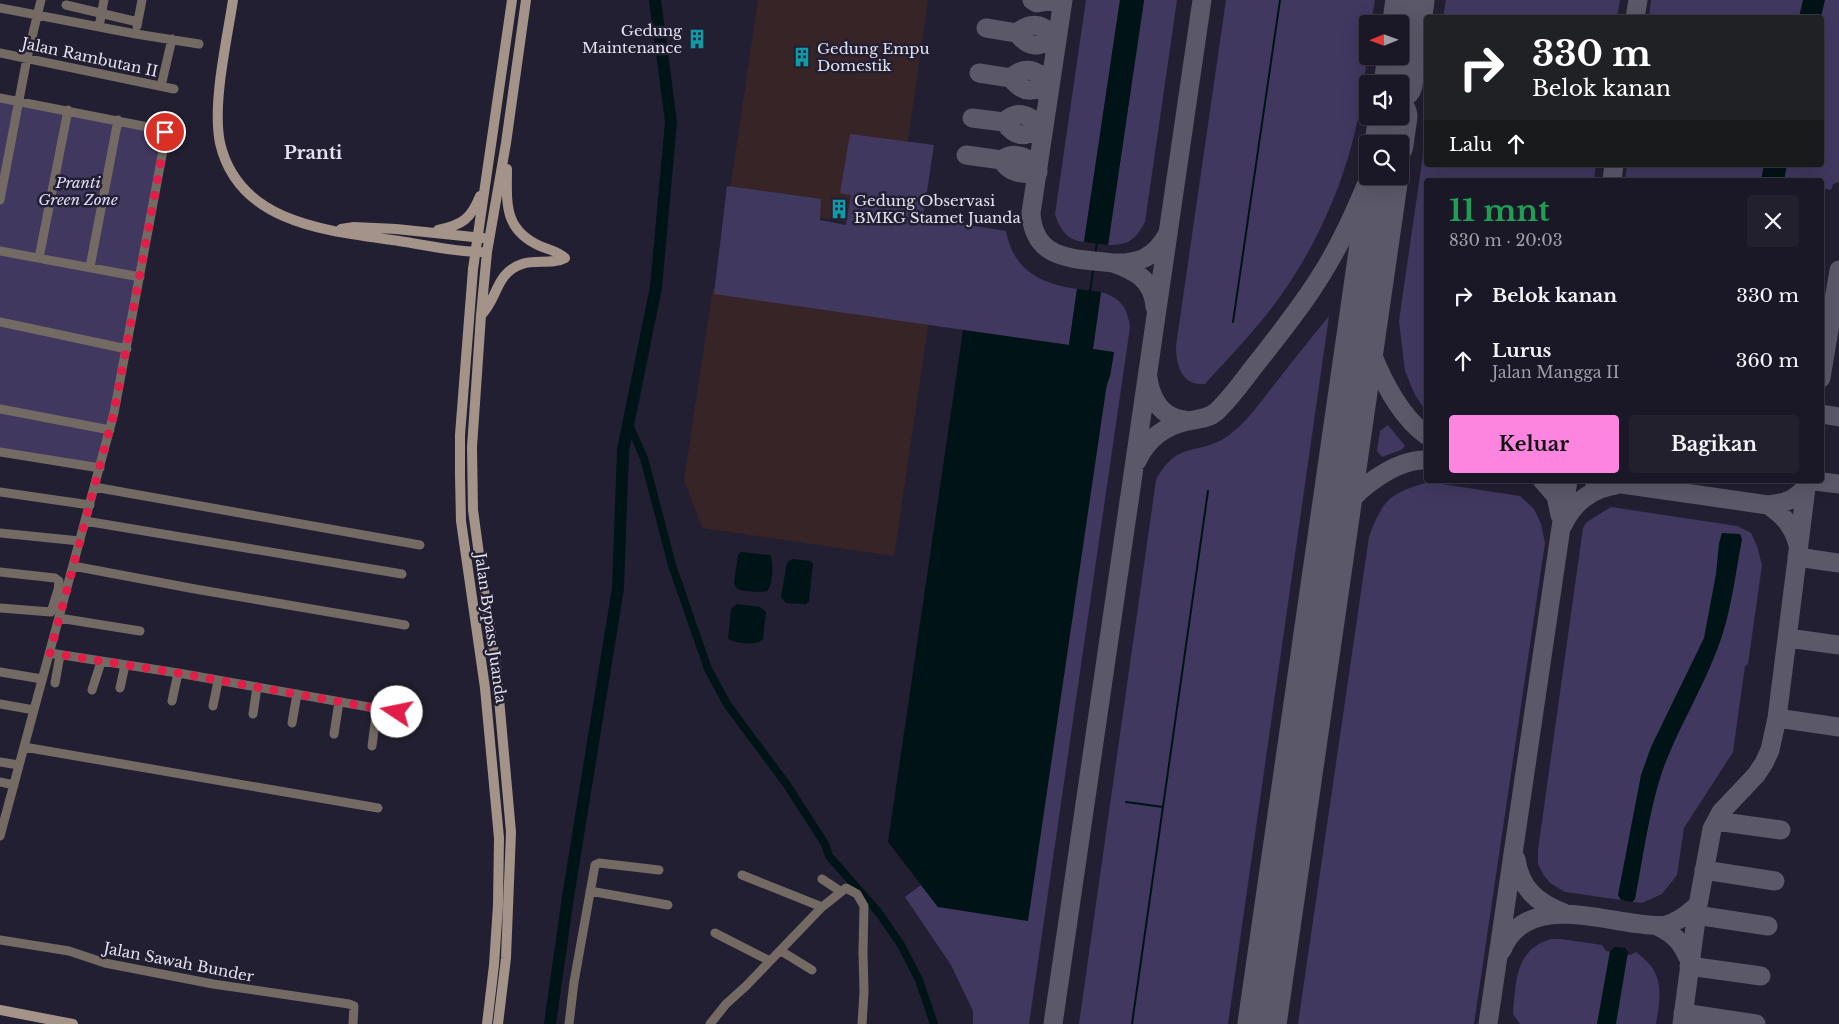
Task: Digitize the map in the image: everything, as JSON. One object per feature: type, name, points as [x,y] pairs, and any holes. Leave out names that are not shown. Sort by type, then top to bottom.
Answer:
[{"type":"main road","points":[[233,0],[218,106],[218,124],[220,143],[226,161],[234,176],[249,194],[265,208],[300,223],[334,230],[476,252],[487,252]]},
{"type":"main road","points":[[432,232],[459,224],[467,219],[477,204],[486,176],[512,0]]},
{"type":"main road","points":[[481,315],[490,306],[500,281],[515,267],[527,262],[556,261],[565,258],[532,241],[519,230],[511,220],[507,204],[506,142],[526,0]]},
{"type":"main road","name":"Jalan Bypass Juanda","points":[[498,1024],[506,958],[511,832],[496,666],[473,510],[472,447],[487,252],[506,142]]},
{"type":"main road","name":"Jalan Bypass Juanda","points":[[486,176],[476,252],[460,435],[460,485],[461,521],[486,688],[498,838],[494,965],[487,1024]]},
{"type":"main road","points":[[334,230],[354,227],[432,232],[478,236],[489,240]]},
{"type":"main road","points":[[496,922],[502,920],[508,922]]},
{"type":"main road","points":[[0,1010],[39,1021],[73,1024]]},
{"type":"street","points":[[0,200],[27,58],[41,0]]},
{"type":"street","points":[[99,27],[104,0]]},
{"type":"street","points":[[136,34],[142,0]]},
{"type":"street","points":[[62,20],[66,2],[138,22]]},
{"type":"street","points":[[0,8],[199,44]]},
{"type":"street","points":[[161,86],[172,39]]},
{"type":"street","name":"Jalan Rambutan II","points":[[0,53],[174,89]]},
{"type":"street","points":[[0,98],[118,120],[163,130],[166,134],[127,349],[110,430],[73,566],[59,602],[59,618],[0,836]]},
{"type":"street","points":[[39,258],[68,110]]},
{"type":"street","points":[[90,268],[118,120]]},
{"type":"street","points":[[0,251],[140,277]]},
{"type":"street","points":[[0,322],[127,349]]},
{"type":"street","points":[[0,409],[110,430]]},
{"type":"street","points":[[0,452],[100,468]]},
{"type":"street","points":[[94,487],[420,545]]},
{"type":"street","points":[[0,492],[90,505]]},
{"type":"street","points":[[85,521],[402,574]]},
{"type":"street","points":[[0,533],[80,541]]},
{"type":"street","points":[[73,566],[405,625]]},
{"type":"street","points":[[0,572],[55,578],[59,581],[62,591]]},
{"type":"street","points":[[0,608],[49,613],[53,611],[59,602]]},
{"type":"street","points":[[59,618],[140,630]]},
{"type":"street","points":[[50,653],[178,673],[397,712]]},
{"type":"street","points":[[55,683],[60,655]]},
{"type":"street","points":[[92,690],[100,662]]},
{"type":"street","points":[[120,688],[125,665]]},
{"type":"street","points":[[0,672],[42,679]]},
{"type":"street","points":[[172,701],[178,673]]},
{"type":"street","points":[[213,706],[218,680]]},
{"type":"street","points":[[253,714],[257,687]]},
{"type":"street","points":[[292,723],[297,694]]},
{"type":"street","points":[[334,734],[339,702]]},
{"type":"street","points":[[0,704],[34,710]]},
{"type":"street","points":[[372,746],[377,708]]},
{"type":"street","points":[[24,747],[378,808]]},
{"type":"street","points":[[0,762],[19,765]]},
{"type":"street","points":[[0,782],[14,785]]},
{"type":"street","points":[[569,1024],[574,982],[594,869],[597,863],[659,870]]},
{"type":"street","points":[[742,875],[822,907]]},
{"type":"street","points":[[822,878],[840,891]]},
{"type":"street","points":[[710,1024],[726,1004],[781,951],[822,907],[846,888],[860,897],[864,906],[862,1024]]},
{"type":"street","points":[[590,891],[668,905]]},
{"type":"street","points":[[715,933],[770,961]]},
{"type":"street","name":"Jalan Sawah Bunder","points":[[0,940],[69,951],[105,963],[221,986],[354,1006],[353,1024]]},
{"type":"street","points":[[781,951],[812,970]]},
{"type":"shaded area","points":[[758,0],[928,0],[895,229],[728,204]]},
{"type":"shaded area","points":[[1120,0],[1144,0],[1108,245],[1084,242]]},
{"type":"shaded area","points":[[1803,0],[1825,0],[1821,15],[1799,15]]},
{"type":"shaded area","points":[[1764,167],[1787,167],[1784,178],[1761,178]]},
{"type":"shaded area","points":[[713,288],[929,320],[894,556],[702,528],[684,480]]},
{"type":"shaded area","points":[[1077,289],[1101,292],[1093,349],[1114,352],[1107,383],[1028,921],[938,907],[888,842],[963,330],[1069,345]]},
{"type":"shaded area","points":[[1722,533],[1740,534],[1742,539],[1726,623],[1711,666],[1675,741],[1657,787],[1635,899],[1632,902],[1621,900],[1618,895],[1641,775],[1651,747],[1704,638]]},
{"type":"shaded area","points":[[741,552],[770,555],[772,573],[771,584],[767,591],[748,591],[736,587],[734,582],[738,555]]},
{"type":"shaded area","points":[[792,559],[810,561],[813,564],[809,601],[806,604],[786,603],[781,597],[787,563]]},
{"type":"shaded area","points":[[737,604],[760,607],[766,612],[763,639],[755,643],[746,644],[728,639],[731,609]]},
{"type":"shaded area","points":[[1615,947],[1625,948],[1628,952],[1616,1024],[1597,1024],[1610,951]]},
{"type":"green space","points":[[1086,0],[1120,0],[1084,242],[1073,239],[1065,233],[1059,225],[1055,214]]},
{"type":"green space","points":[[1144,0],[1177,0],[1145,222],[1131,240],[1121,244],[1108,245]]},
{"type":"green space","points":[[1226,0],[1375,0],[1372,15],[1359,15],[1359,65],[1366,65],[1365,75],[1359,75],[1359,112],[1345,168],[1317,235],[1299,268],[1262,321],[1205,384],[1191,382],[1182,373],[1177,361],[1176,346]]},
{"type":"green space","points":[[1446,0],[1620,0],[1617,15],[1443,15]]},
{"type":"green space","points":[[1651,0],[1839,0],[1839,182],[1833,184],[1831,190],[1824,189],[1824,178],[1625,178],[1627,167],[1824,167],[1824,15],[1649,15]]},
{"type":"green space","name":"Pranti Green Zone","points":[[0,98],[165,132],[99,468],[0,451]]},
{"type":"green space","points":[[850,134],[934,145],[923,218],[1006,231],[1015,256],[1031,273],[1052,283],[1077,289],[1069,345],[714,294],[727,186],[821,199],[820,220],[846,225],[851,195],[840,193]]},
{"type":"green space","points":[[1424,148],[1424,167],[1596,167],[1594,178],[1424,178],[1424,408],[1415,395],[1405,371],[1399,321]]},
{"type":"green space","points":[[1101,292],[1119,301],[1125,309],[1130,327],[1029,1024],[973,1024],[973,1011],[951,965],[905,897],[921,885],[938,907],[1110,376],[1114,353],[1093,349]]},
{"type":"green space","points":[[1329,316],[1228,1024],[1079,1024],[1156,480],[1164,467],[1172,459],[1180,454],[1217,442],[1241,425]]},
{"type":"green space","points":[[1388,425],[1405,446],[1401,450],[1382,457],[1377,451],[1380,431]]},
{"type":"green space","points":[[1436,483],[1520,496],[1534,509],[1541,524],[1545,543],[1474,1024],[1298,1024],[1369,537],[1379,514],[1390,499],[1416,486]]},
{"type":"green space","points":[[1611,507],[1737,526],[1751,533],[1762,565],[1733,752],[1684,828],[1677,875],[1662,894],[1642,903],[1565,892],[1550,883],[1538,864],[1538,850],[1583,528],[1587,522]]},
{"type":"green space","points":[[1551,939],[1602,945],[1606,951],[1630,955],[1636,952],[1652,968],[1659,984],[1660,993],[1656,1024],[1520,1024],[1513,1014],[1519,969],[1530,951],[1539,944]]},
{"type":"waterway","points":[[550,1024],[568,897],[618,588],[623,450],[656,287],[671,122],[655,0]]},
{"type":"waterway","points":[[1233,322],[1280,0]]},
{"type":"waterway","points":[[1090,292],[1097,242]]},
{"type":"waterway","points":[[628,422],[644,458],[672,565],[708,669],[727,704],[787,785],[825,844],[829,856],[879,913],[901,945],[919,980],[934,1024]]},
{"type":"waterway","points":[[1132,1024],[1208,491]]},
{"type":"waterway","points":[[1126,802],[1163,807]]},
{"type":"taxiway","points":[[1032,0],[1037,3],[1055,0]]},
{"type":"taxiway","points":[[1063,0],[1031,213],[1034,229],[1040,241],[1048,249],[1059,255],[1113,263]]},
{"type":"taxiway","points":[[1053,1024],[1202,0]]},
{"type":"taxiway","points":[[1636,15],[1638,0]]},
{"type":"taxiway","points":[[986,28],[1017,33],[1033,25],[1042,27],[1057,37],[1036,45],[1026,42],[1017,33]]},
{"type":"taxiway","points":[[979,73],[1011,78],[1026,70],[1035,72],[1050,82],[1034,90],[1029,90],[1020,87],[1011,78]]},
{"type":"taxiway","points":[[972,118],[1004,122],[1014,115],[1024,115],[1044,127],[1032,133],[1022,135],[1013,132],[1004,122]]},
{"type":"taxiway","points":[[1388,135],[1391,128]]},
{"type":"taxiway","points":[[966,155],[1002,160],[1007,157],[1017,156],[1031,162],[1038,169]]},
{"type":"taxiway","points":[[1002,160],[1013,171],[1038,172]]},
{"type":"taxiway","points":[[1612,178],[1614,167]]},
{"type":"taxiway","points":[[1137,461],[1151,440],[1164,430],[1179,423],[1210,416],[1234,393],[1293,316],[1330,261],[1366,185]]},
{"type":"taxiway","points":[[1155,307],[1154,298],[1147,283],[1136,273],[1113,263],[1138,261],[1145,258],[1157,249],[1167,235]]},
{"type":"taxiway","points":[[1824,360],[1839,270]]},
{"type":"taxiway","points":[[1364,318],[1371,351],[1388,389],[1409,419],[1424,433]]},
{"type":"taxiway","points":[[1148,378],[1153,396],[1163,411],[1173,417],[1189,421]]},
{"type":"taxiway","points":[[1824,414],[1839,417]]},
{"type":"taxiway","points":[[1332,536],[1347,504],[1366,486],[1402,464],[1424,460]]},
{"type":"taxiway","points":[[1824,482],[1839,484]]},
{"type":"taxiway","points":[[1545,483],[1556,496],[1560,515]]},
{"type":"taxiway","points":[[1488,1024],[1568,483]]},
{"type":"taxiway","points":[[1615,483],[1768,505],[1789,500],[1806,487]]},
{"type":"taxiway","points":[[1682,1024],[1698,905],[1712,829],[1721,812],[1756,775],[1770,750],[1777,718],[1807,483]]},
{"type":"taxiway","points":[[1563,525],[1572,510],[1584,498],[1599,489],[1616,485]]},
{"type":"taxiway","points":[[1768,505],[1787,522],[1798,545]]},
{"type":"taxiway","points":[[1797,557],[1839,563]]},
{"type":"taxiway","points":[[1788,638],[1839,645]]},
{"type":"taxiway","points":[[1777,718],[1839,727]]},
{"type":"taxiway","points":[[1716,821],[1781,830]]},
{"type":"taxiway","points":[[1516,859],[1521,878],[1531,893],[1554,909],[1564,913]]},
{"type":"taxiway","points":[[1704,870],[1775,881]]},
{"type":"taxiway","points":[[1502,950],[1512,933],[1525,923],[1541,917],[1559,914],[1578,915],[1662,926],[1671,924],[1698,905]]},
{"type":"taxiway","points":[[1696,915],[1768,926]]},
{"type":"taxiway","points":[[1657,926],[1678,940],[1690,962]]},
{"type":"taxiway","points":[[1689,966],[1761,976]]},
{"type":"taxiway","points":[[1683,1013],[1756,1024]]},
{"type":"runway","points":[[1399,75],[1410,0]]},
{"type":"runway","points":[[1390,135],[1392,125]]},
{"type":"runway","points":[[1262,1024],[1383,185]]},
{"type":"place","name":"Gedung Maintenance","points":[[697,39]]},
{"type":"place","name":"Gedung Empu Domestik","points":[[802,57]]},
{"type":"place","name":"Gedung Observasi BMKG Stamet Juanda","points":[[839,209]]},
{"type":"district","name":"Pranti","points":[[313,153]]},
{"type":"route","points":[[165,132],[114,413],[50,653],[178,673],[397,712]]}]
